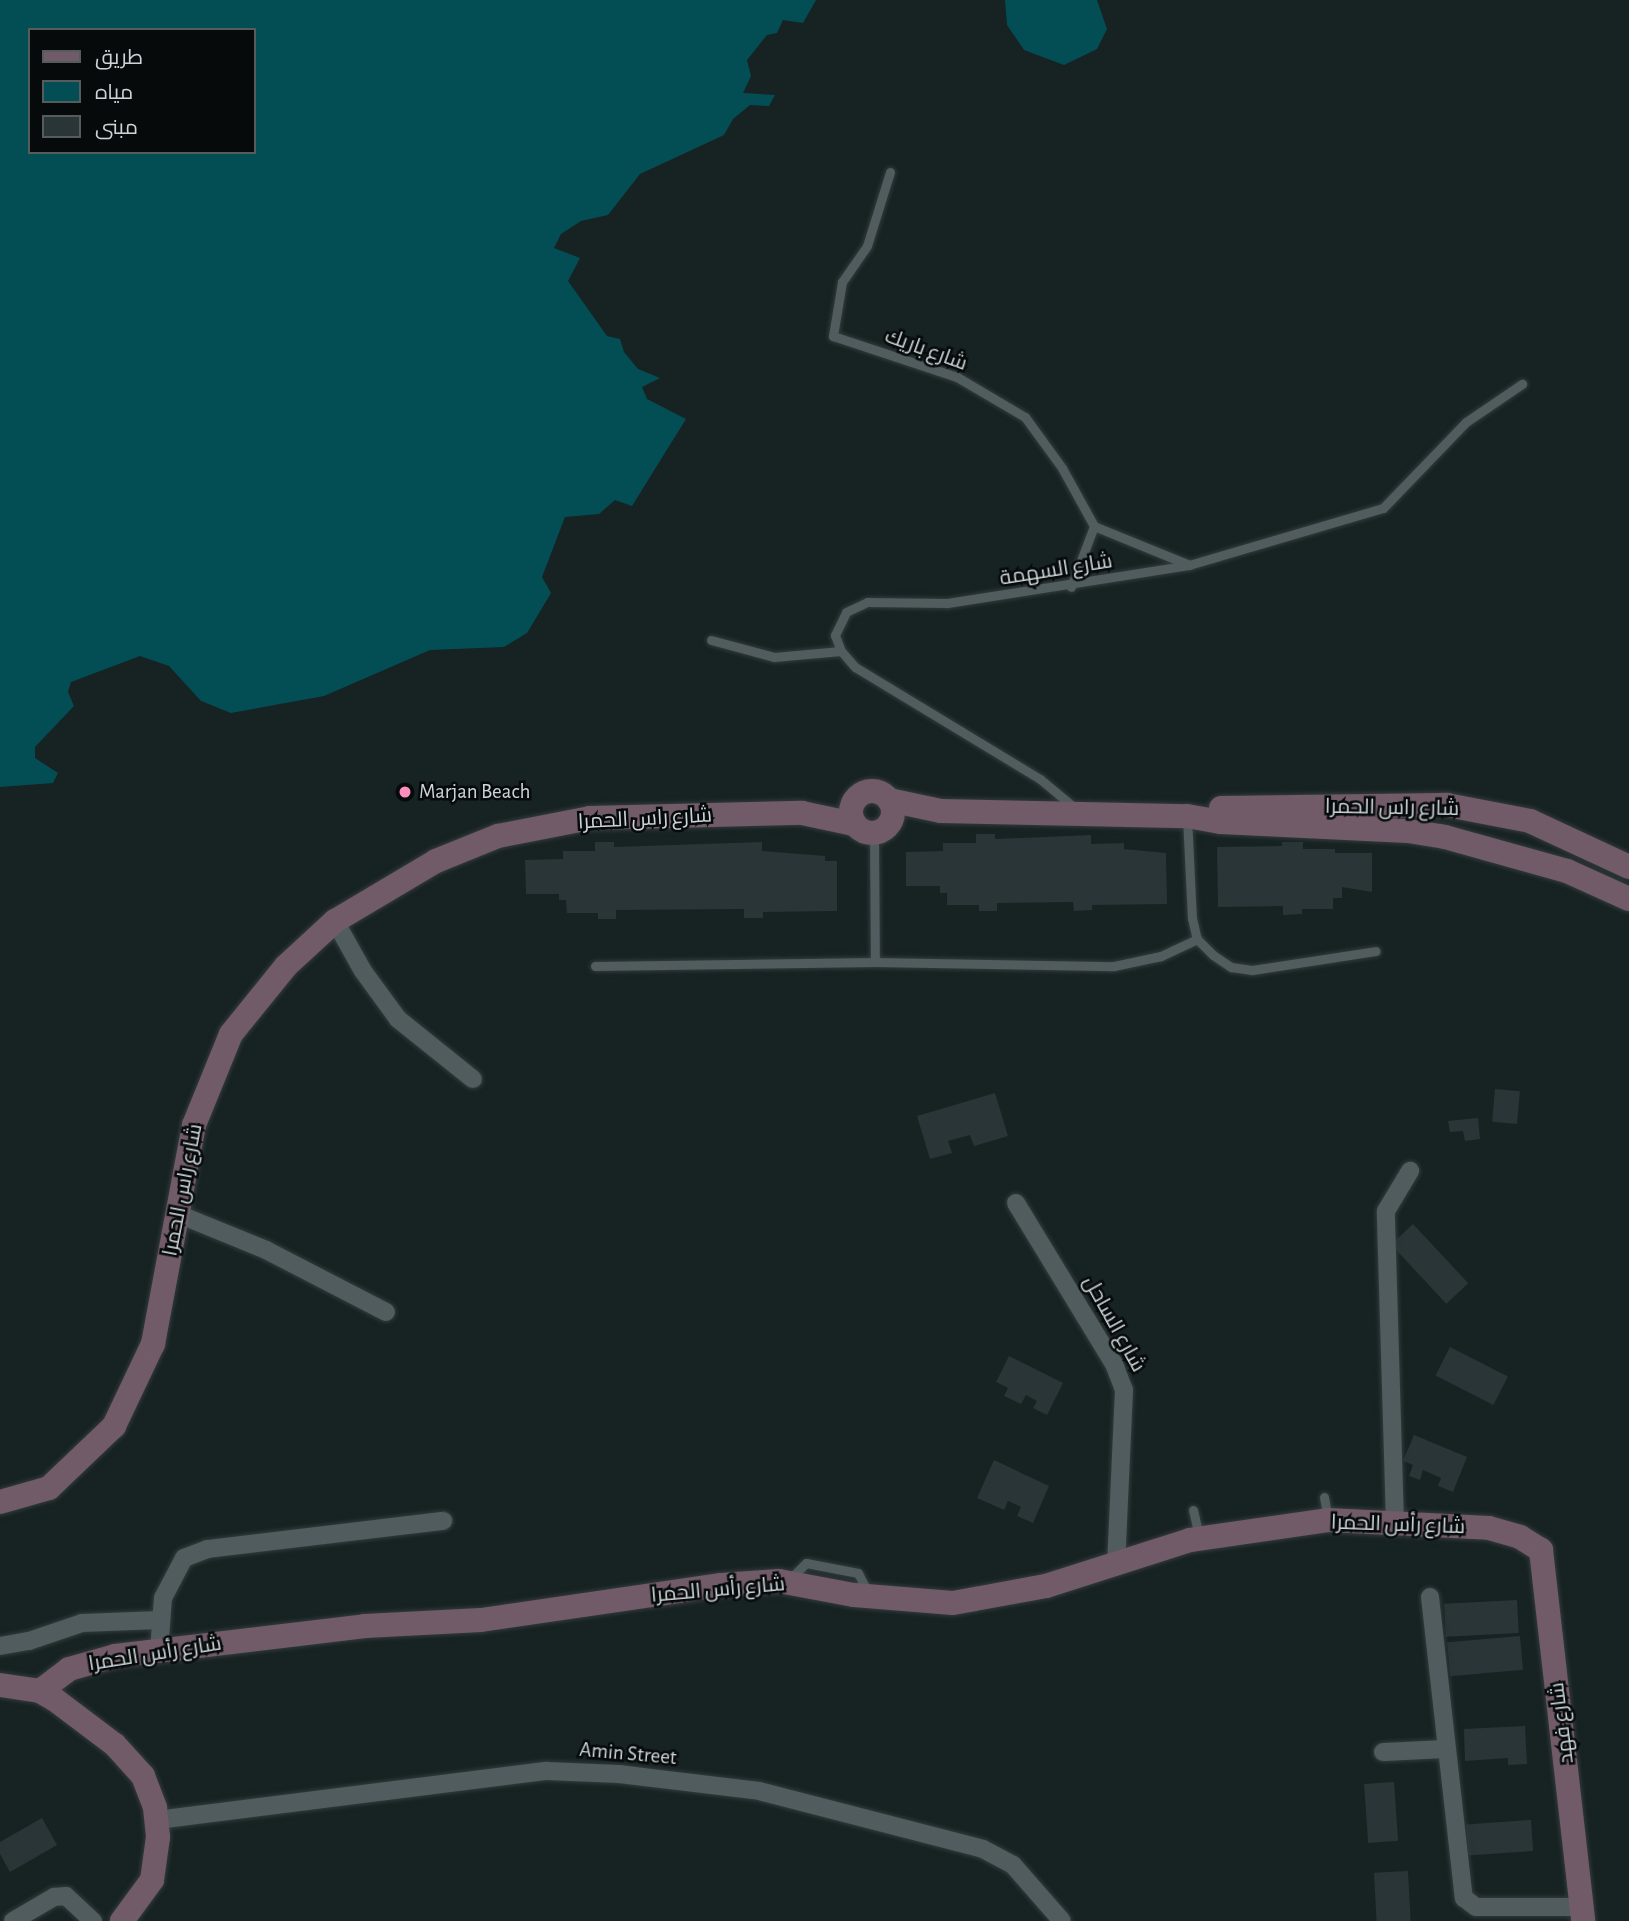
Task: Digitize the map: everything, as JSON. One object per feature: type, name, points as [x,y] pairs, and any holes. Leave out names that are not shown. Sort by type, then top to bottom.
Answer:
[{"type":"street","name":"شارع راس الحمرا","points":[[802,813],[870,792],[877,820]]},
{"type":"street","name":"شارع راس الحمرا","points":[[1187,816],[1224,808],[1447,805],[1530,821],[1629,867]]},
{"type":"street","name":"شارع راس الحمرا","points":[[0,1502],[49,1488],[114,1426],[153,1344],[194,1125],[231,1034],[286,966],[335,921],[436,861],[498,836],[590,818],[802,813],[877,820],[941,811],[1187,816],[1222,822],[1445,836],[1567,871],[1629,899]]},
{"type":"street","points":[[335,921],[398,1019],[473,1079]]},
{"type":"street","points":[[1395,1523],[1386,1211],[1410,1171]]},
{"type":"street","name":"شارع الساحل","points":[[1016,1203],[1114,1364],[1124,1390],[1116,1564]]},
{"type":"street","points":[[178,1214],[265,1250],[386,1312]]},
{"type":"street","name":"شارع رأس الحمرا","points":[[40,1690],[69,1669],[115,1656],[365,1626],[481,1620],[721,1585],[788,1582],[869,1597],[953,1603],[998,1598],[1200,1538],[1326,1509],[1395,1523],[1489,1528],[1520,1537]]},
{"type":"street","points":[[159,1651],[160,1620],[170,1577],[184,1558],[207,1549],[443,1521]]},
{"type":"street","name":"شارع فهد","points":[[1520,1537],[1541,1550],[1582,1914]]},
{"type":"street","points":[[1430,1597],[1466,1901],[1476,1907],[1582,1914]]},
{"type":"street","points":[[0,1646],[29,1641],[82,1623],[160,1620]]},
{"type":"street","points":[[0,1685],[40,1690],[115,1745],[143,1776],[156,1821],[152,1880],[122,1921]]},
{"type":"street","points":[[1383,1752],[1446,1749]]},
{"type":"street","name":"Amin Street","points":[[156,1821],[547,1771],[619,1774],[760,1791],[983,1849],[1013,1865],[1062,1921]]},
{"type":"street","points":[[13,1921],[54,1897],[66,1896],[93,1921]]},
{"type":"lane","name":"شارع باريك","points":[[890,172],[867,246],[842,282],[834,336],[957,377],[1025,417],[1062,468],[1094,526]]},
{"type":"lane","name":"شارع السهمة","points":[[841,651],[835,635],[846,612],[867,602],[947,603],[1071,587],[1189,565],[1383,508],[1466,422],[1522,384]]},
{"type":"lane","points":[[1071,587],[1094,526],[1189,565]]},
{"type":"lane","points":[[711,640],[774,657],[841,651],[855,667],[1061,794],[1078,815]]},
{"type":"lane","points":[[1187,816],[1187,884],[1197,939],[1231,967],[1251,970],[1376,951]]},
{"type":"lane","points":[[874,962],[877,820]]},
{"type":"lane","points":[[594,966],[874,962],[1114,966],[1161,956],[1197,939]]},
{"type":"lane","points":[[1193,1510],[1200,1538]]},
{"type":"water","points":[[0,0],[816,0],[803,23],[783,20],[777,33],[767,35],[747,60],[751,76],[743,93],[775,95],[769,106],[750,105],[733,119],[724,135],[640,174],[608,215],[581,221],[561,234],[554,248],[580,258],[568,281],[607,336],[620,339],[624,352],[638,369],[660,378],[642,387],[647,399],[686,419],[632,506],[615,500],[599,514],[565,517],[542,577],[551,593],[527,633],[504,647],[430,650],[324,696],[231,713],[201,701],[169,666],[140,656],[71,682],[68,692],[74,706],[35,747],[35,758],[58,773],[53,783],[0,787]]},
{"type":"water","points":[[1005,0],[1097,0],[1107,29],[1097,49],[1064,65],[1024,50],[1007,25]]},
{"type":"building","points":[[976,834],[995,834],[995,839],[1091,835],[1091,844],[1124,843],[1124,849],[1166,853],[1167,904],[1092,905],[1092,910],[1074,911],[1073,902],[997,903],[997,911],[979,911],[979,905],[947,905],[947,893],[940,893],[940,886],[906,886],[906,852],[943,851],[943,843],[976,843]]},
{"type":"building","points":[[595,842],[614,842],[614,847],[762,842],[762,851],[825,856],[825,861],[837,861],[837,911],[763,912],[763,918],[744,918],[744,909],[616,910],[616,919],[598,919],[598,913],[567,913],[566,900],[559,900],[559,894],[526,894],[525,860],[563,859],[563,851],[595,851]]},
{"type":"building","points":[[1282,842],[1303,842],[1303,849],[1335,849],[1335,853],[1372,853],[1372,892],[1342,887],[1342,898],[1333,898],[1333,909],[1302,909],[1302,914],[1283,915],[1283,906],[1218,907],[1217,847],[1282,846]]},
{"type":"building","points":[[1495,1089],[1520,1091],[1517,1124],[1492,1122]]},
{"type":"building","points":[[995,1093],[1008,1136],[974,1146],[970,1135],[948,1141],[952,1153],[930,1159],[917,1116]]},
{"type":"building","points":[[1478,1118],[1480,1139],[1465,1141],[1463,1131],[1450,1132],[1448,1121]]},
{"type":"building","points":[[1413,1224],[1468,1283],[1446,1304],[1391,1244]]},
{"type":"building","points":[[1450,1347],[1508,1377],[1493,1405],[1435,1376]]},
{"type":"building","points":[[1009,1356],[1063,1383],[1047,1415],[1033,1408],[1037,1401],[1026,1395],[1021,1404],[1004,1396],[1008,1388],[996,1382]]},
{"type":"building","points":[[1414,1435],[1467,1457],[1453,1492],[1438,1486],[1441,1478],[1423,1470],[1420,1480],[1409,1476],[1413,1465],[1403,1461]]},
{"type":"building","points":[[994,1460],[1049,1486],[1033,1523],[1017,1516],[1021,1507],[1008,1501],[1004,1510],[977,1498]]},
{"type":"building","points":[[1517,1600],[1519,1633],[1446,1637],[1444,1604]]},
{"type":"building","points":[[1520,1636],[1523,1670],[1450,1676],[1447,1642]]},
{"type":"building","points":[[1525,1726],[1527,1764],[1508,1765],[1508,1758],[1465,1761],[1464,1729]]},
{"type":"building","points":[[1394,1782],[1398,1841],[1368,1843],[1364,1784]]},
{"type":"building","points":[[42,1818],[57,1845],[10,1872],[0,1854],[0,1842]]},
{"type":"building","points":[[1531,1820],[1533,1851],[1468,1855],[1466,1825]]},
{"type":"building","points":[[1408,1871],[1411,1921],[1377,1921],[1374,1873]]},
{"type":"place","name":"Marjan Beach","points":[[405,792]]}]
